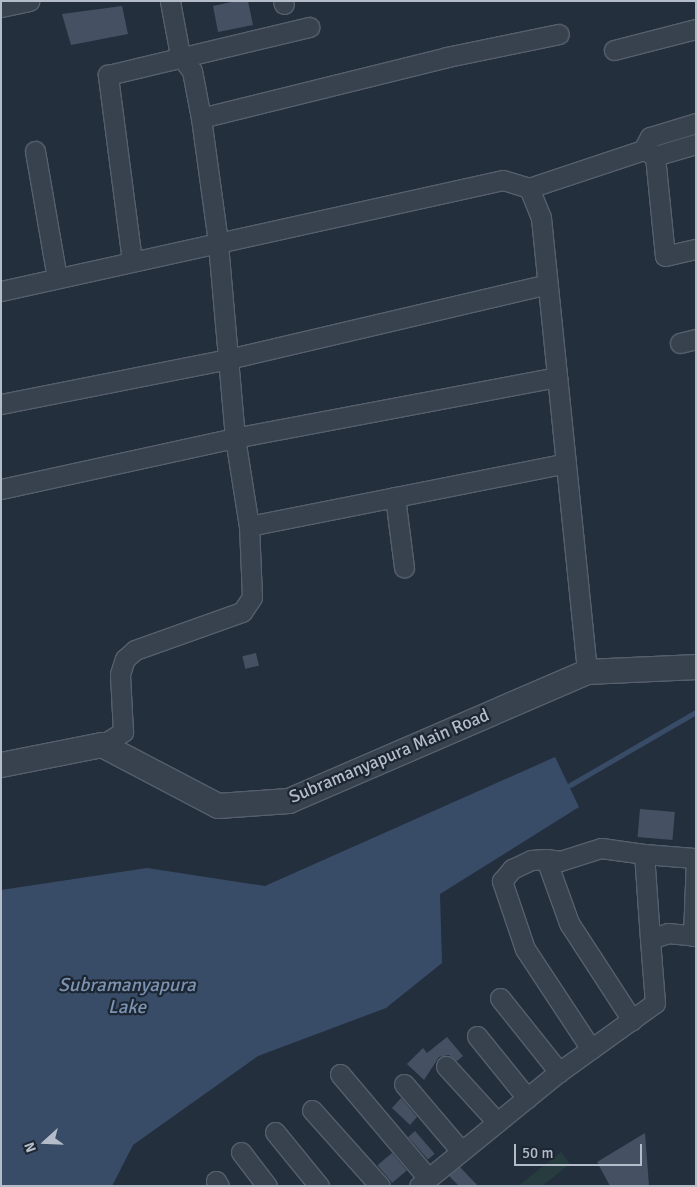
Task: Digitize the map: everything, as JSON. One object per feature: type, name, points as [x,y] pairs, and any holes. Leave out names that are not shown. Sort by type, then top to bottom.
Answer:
[{"type":"street","points":[[1,7],[29,1]]},
{"type":"street","points":[[1,765],[102,745],[123,732],[120,674],[125,658],[135,650],[242,612],[252,597],[249,526],[235,438],[218,242],[201,118],[192,71],[180,55],[170,1]]},
{"type":"street","points":[[132,261],[108,75],[180,55],[309,27]]},
{"type":"street","points":[[614,50],[696,29]]},
{"type":"street","points":[[201,118],[447,56],[559,34]]},
{"type":"street","points":[[696,123],[650,136],[649,153],[665,256],[696,249]]},
{"type":"street","points":[[1,291],[503,180],[529,188],[649,153],[696,144]]},
{"type":"street","points":[[35,151],[57,278]]},
{"type":"street","points":[[529,188],[541,218],[587,672]]},
{"type":"street","points":[[1,404],[228,360],[547,284]]},
{"type":"street","points":[[1,490],[235,438],[557,376]]},
{"type":"street","points":[[249,526],[566,463]]},
{"type":"street","points":[[395,498],[404,567]]},
{"type":"street","name":"Subramanyapura Main Road","points":[[102,745],[218,806],[289,801],[587,672],[686,666]]},
{"type":"street","points":[[591,1049],[525,949],[502,881],[521,863],[546,859],[560,861],[601,848],[695,858],[695,936],[668,933],[650,939]]},
{"type":"street","points":[[340,1074],[423,1182],[559,1072],[655,1003],[644,854]]},
{"type":"street","points":[[546,859],[569,923],[632,1020]]},
{"type":"street","points":[[500,998],[559,1072]]},
{"type":"street","points":[[477,1036],[527,1098]]},
{"type":"street","points":[[446,1066],[497,1122]]},
{"type":"street","points":[[404,1084],[461,1152]]},
{"type":"street","points":[[312,1110],[380,1186]]},
{"type":"street","points":[[275,1132],[320,1186]]},
{"type":"street","points":[[241,1152],[267,1186]]},
{"type":"green space","points":[[561,1152],[570,1164],[542,1186],[518,1186]]},
{"type":"water","name":"Subramanyapura Lake","points":[[555,757],[579,807],[440,894],[442,963],[386,1008],[258,1056],[133,1145],[112,1186],[1,1186],[1,890],[147,868],[265,886]]},
{"type":"building","points":[[236,1],[248,1],[253,25],[218,32],[213,6]]},
{"type":"building","points":[[122,6],[128,34],[71,45],[62,14]]},
{"type":"building","points":[[256,653],[259,666],[245,669],[242,656]]},
{"type":"building","points":[[640,809],[675,812],[672,840],[638,837]]},
{"type":"building","points":[[447,1037],[463,1056],[457,1061],[449,1055],[439,1057],[424,1080],[407,1064],[423,1048],[427,1053]]},
{"type":"building","points":[[401,1098],[417,1117],[410,1125],[392,1108]]},
{"type":"building","points":[[415,1131],[435,1154],[428,1160],[408,1137]]},
{"type":"building","points":[[645,1133],[649,1186],[610,1186],[597,1162]]},
{"type":"building","points":[[392,1153],[407,1171],[392,1183],[377,1165]]},
{"type":"building","points":[[460,1167],[478,1186],[459,1186],[449,1176]]},
{"type":"waterway","points":[[570,785],[696,712]]}]
